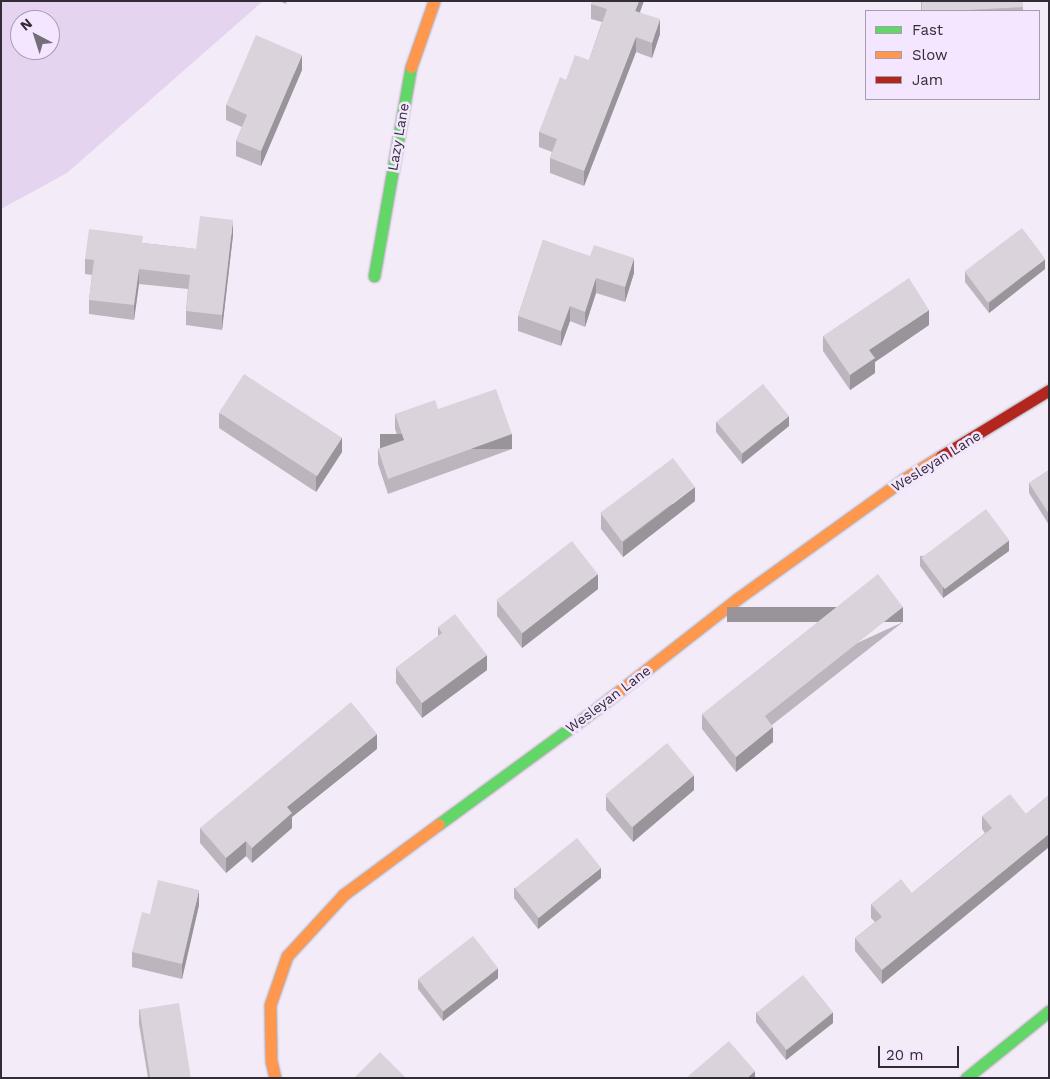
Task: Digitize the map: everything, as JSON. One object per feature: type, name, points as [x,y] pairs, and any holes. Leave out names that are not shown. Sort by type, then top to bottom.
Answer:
[{"type":"street","name":"Lazy Lane","points":[[374,276],[410,71],[434,1]]},
{"type":"street","name":"Wesleyan Lane","points":[[275,1078],[271,1061],[270,1005],[287,956],[343,895],[652,666],[737,599],[896,485],[1049,390]]},
{"type":"street","points":[[966,1078],[1049,1011]]},
{"type":"shaded area","points":[[1,1],[263,1],[67,173],[1,209]]},
{"type":"building","points":[[592,1],[639,1],[635,11],[660,19],[652,43],[636,37],[584,171],[550,158],[557,139],[539,132],[560,77],[566,80],[575,55],[589,60],[607,9],[591,4]]},
{"type":"building","points":[[922,1],[1023,1],[1023,7],[922,10]]},
{"type":"building","points":[[256,35],[302,55],[261,151],[236,141],[247,115],[226,105]]},
{"type":"building","points":[[200,216],[233,220],[222,315],[186,311],[190,275],[139,269],[134,305],[89,300],[94,260],[85,259],[89,229],[143,236],[142,243],[196,249]]},
{"type":"building","points":[[1022,228],[1045,259],[988,302],[964,271]]},
{"type":"building","points":[[543,240],[590,256],[594,245],[634,258],[625,287],[596,278],[585,312],[570,306],[561,331],[518,316]]},
{"type":"building","points":[[909,278],[929,310],[869,350],[875,358],[850,375],[823,336]]},
{"type":"building","points":[[244,374],[342,438],[317,476],[219,413]]},
{"type":"building","points":[[763,384],[789,416],[742,454],[716,422]]},
{"type":"building","points":[[496,389],[512,434],[388,479],[378,449],[404,440],[395,414],[435,400],[438,409]]},
{"type":"building","points":[[673,458],[695,487],[622,542],[600,513]]},
{"type":"building","points":[[1049,470],[1049,514],[1029,483]]},
{"type":"building","points":[[986,509],[1009,540],[945,589],[921,558]]},
{"type":"building","points":[[572,541],[598,574],[522,633],[496,600]]},
{"type":"building","points":[[878,574],[903,607],[765,716],[773,727],[736,757],[702,714]]},
{"type":"building","points":[[455,614],[487,655],[422,703],[396,668],[442,633],[438,627]]},
{"type":"building","points":[[351,702],[377,734],[287,807],[292,813],[252,848],[246,841],[226,858],[200,828]]},
{"type":"building","points":[[667,743],[694,775],[632,827],[605,795]]},
{"type":"building","points":[[1010,794],[1026,814],[1049,795],[1049,834],[882,970],[855,938],[882,917],[871,904],[901,879],[912,893],[992,828],[982,816]]},
{"type":"building","points":[[577,838],[601,868],[539,918],[515,888]]},
{"type":"building","points":[[158,880],[199,890],[182,964],[132,952],[142,912],[150,914]]},
{"type":"building","points":[[473,936],[498,968],[443,1011],[418,979]]},
{"type":"building","points":[[803,975],[833,1012],[787,1050],[756,1013]]},
{"type":"building","points":[[179,1003],[191,1078],[150,1078],[139,1009]]},
{"type":"building","points":[[729,1041],[755,1071],[747,1078],[686,1078]]},
{"type":"building","points":[[380,1052],[406,1078],[354,1078]]},
{"type":"traffic: fast","points":[[374,276],[411,67]]},
{"type":"traffic: fast","points":[[439,824],[600,706]]},
{"type":"traffic: fast","points":[[966,1078],[1049,1011]]},
{"type":"traffic: slow","points":[[411,67],[434,1]]},
{"type":"traffic: slow","points":[[600,706],[737,599],[904,479],[941,456]]},
{"type":"traffic: slow","points":[[275,1078],[271,1061],[270,1005],[287,956],[343,895],[439,824]]},
{"type":"traffic: jam","points":[[941,456],[1049,390]]}]
